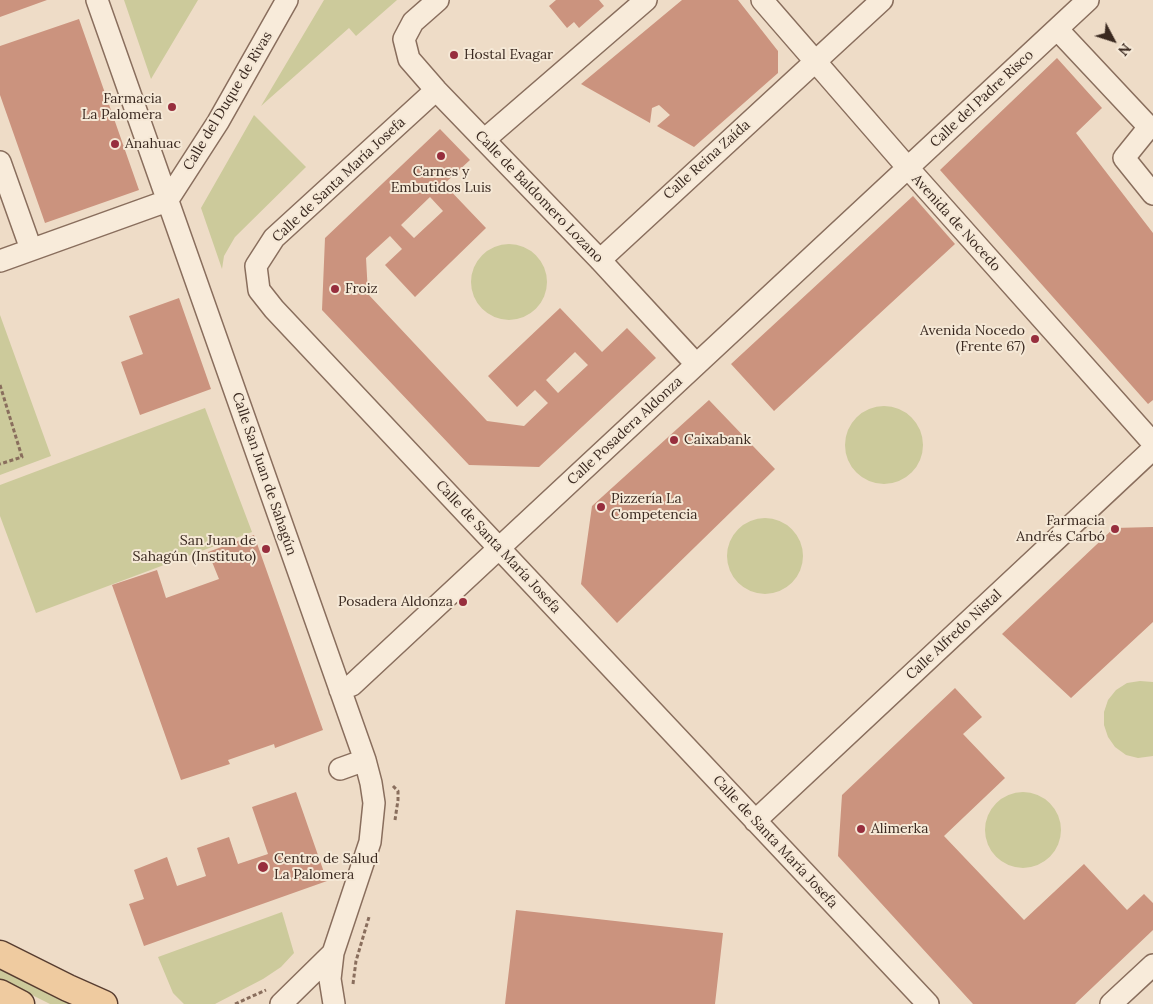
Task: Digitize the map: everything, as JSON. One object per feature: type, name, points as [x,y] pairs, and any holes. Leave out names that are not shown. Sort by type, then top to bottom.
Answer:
[{"type":"main road","points":[[0,954],[104,1004]]},
{"type":"main road","points":[[0,994],[21,1004]]},
{"type":"street","name":"Calle San Juan de Sahagún","points":[[97,0],[365,760],[374,803],[370,842],[333,953],[330,979],[334,1004]]},
{"type":"street","name":"Calle del Duque de Rivas","points":[[167,201],[218,122],[287,0]]},
{"type":"street","name":"Calle de Baldomero Lozano","points":[[438,0],[413,22],[404,39],[409,59],[436,90],[600,260],[696,364]]},
{"type":"street","points":[[484,140],[646,0]]},
{"type":"street","name":"Avenida de Nocedo","points":[[762,0],[908,168],[1153,443]]},
{"type":"street","name":"Calle Reina Zaída","points":[[600,260],[882,0]]},
{"type":"street","name":"Calle del Padre Risco","points":[[908,168],[1088,0]]},
{"type":"street","points":[[1057,29],[1149,127],[1124,158],[1153,194]]},
{"type":"street","name":"Calle de Santa María Josefa","points":[[436,90],[274,238],[256,266],[259,290],[274,310],[928,1004]]},
{"type":"street","points":[[0,162],[31,250]]},
{"type":"street","name":"Calle Posadera Aldonza","points":[[340,690],[352,685],[908,168]]},
{"type":"street","points":[[0,261],[167,201]]},
{"type":"street","name":"Calle Alfredo Nistal","points":[[755,821],[1153,448]]},
{"type":"street","points":[[340,769],[365,760]]},
{"type":"street","name":"Calle San Juan de Sahagún","points":[[280,1004],[333,953]]},
{"type":"street","points":[[1111,1004],[1153,965]]},
{"type":"path","points":[[0,385],[22,457],[0,464]]},
{"type":"shaded area","points":[[124,0],[198,0],[151,79]]},
{"type":"shaded area","points":[[324,0],[397,0],[356,36],[349,28],[261,106]]},
{"type":"shaded area","points":[[254,115],[306,167],[235,237],[224,256],[222,269],[201,208]]},
{"type":"shaded area","points":[[509,244],[524,247],[536,255],[544,267],[547,282],[544,297],[536,309],[524,317],[509,320],[494,317],[482,309],[474,297],[471,282],[474,267],[482,255],[494,247]]},
{"type":"shaded area","points":[[0,315],[51,456],[0,475]]},
{"type":"shaded area","points":[[876,406],[892,406],[906,412],[917,423],[923,437],[923,453],[917,467],[906,478],[892,484],[876,484],[862,478],[851,467],[845,453],[845,437],[851,423],[862,412]]},
{"type":"shaded area","points":[[205,408],[252,532],[36,613],[0,516],[0,485]]},
{"type":"shaded area","points":[[765,518],[780,521],[792,529],[800,541],[803,556],[800,571],[792,583],[780,591],[765,594],[750,591],[738,583],[730,571],[727,556],[730,541],[738,529],[750,521]]},
{"type":"shaded area","points":[[1153,682],[1153,756],[1138,758],[1126,755],[1115,747],[1108,737],[1104,725],[1104,712],[1108,700],[1116,690],[1127,683]]},
{"type":"shaded area","points":[[1016,792],[1030,792],[1044,798],[1055,809],[1059,815],[1061,830],[1059,845],[1050,857],[1038,866],[1016,868],[1002,862],[991,851],[985,837],[985,823],[991,809],[1002,798]]},
{"type":"shaded area","points":[[282,912],[294,953],[281,967],[263,979],[215,1004],[184,1004],[173,993],[158,957]]},
{"type":"shaded area","points":[[0,968],[75,1004],[50,1004],[0,979]]},
{"type":"building","points":[[0,0],[47,0],[0,17]]},
{"type":"building","points":[[556,0],[599,0],[604,6],[579,28],[574,22],[567,28],[549,6]]},
{"type":"building","points":[[682,0],[738,0],[778,51],[778,73],[694,147],[657,126],[670,115],[659,105],[652,108],[650,123],[581,84]]},
{"type":"building","points":[[79,19],[139,190],[45,223],[0,95],[0,46]]},
{"type":"building","points":[[1057,58],[1102,108],[1076,133],[1153,233],[1153,400],[1148,404],[940,170]]},
{"type":"building","points":[[440,129],[470,160],[444,184],[486,228],[415,297],[385,265],[402,249],[390,236],[366,258],[368,294],[487,421],[524,426],[548,403],[535,390],[517,407],[488,376],[560,308],[602,352],[627,328],[656,358],[539,467],[469,465],[322,310],[325,238]],"holes":[[[430,197],[443,211],[414,238],[401,225]],[[575,352],[588,365],[558,393],[546,380]]]},
{"type":"building","points":[[913,196],[955,244],[774,411],[731,364]]},
{"type":"building","points":[[179,298],[211,389],[140,415],[121,362],[143,354],[129,316]]},
{"type":"building","points":[[709,400],[775,469],[617,623],[581,584],[592,506]]},
{"type":"building","points":[[1153,527],[1153,622],[1071,698],[1002,634],[1114,528]]},
{"type":"building","points":[[254,535],[323,730],[275,748],[274,744],[228,760],[230,764],[181,780],[112,585],[157,570],[166,598],[219,579],[208,552]]},
{"type":"building","points":[[955,688],[982,717],[963,734],[1005,778],[944,836],[1024,920],[1084,864],[1127,910],[1144,894],[1153,903],[1153,930],[1075,1004],[973,1004],[838,856],[842,795]]},
{"type":"building","name":"Centro de Salud La Palomera","points":[[296,792],[327,881],[144,946],[129,904],[144,899],[134,870],[167,857],[177,886],[206,876],[197,848],[229,837],[238,864],[268,854],[252,807]]},
{"type":"building","points":[[516,910],[723,933],[715,1004],[505,1004]]},
{"type":"place","name":"Hostal Evagar","points":[[454,55]]},
{"type":"place","name":"Farmacia La Palomera","points":[[172,107]]},
{"type":"place","name":"Anahuac","points":[[115,144]]},
{"type":"place","name":"Carnes y Embutidos Luis","points":[[441,156]]},
{"type":"place","name":"Froiz","points":[[335,289]]},
{"type":"place","name":"Avenida Nocedo (Frente 67)","points":[[1035,339]]},
{"type":"place","name":"Caixabank","points":[[674,440]]},
{"type":"place","name":"Pizzería La Competencia","points":[[601,507]]},
{"type":"place","name":"Farmacia Andrés Carbó","points":[[1115,529]]},
{"type":"place","name":"San Juan de Sahagún (Instituto)","points":[[266,549]]},
{"type":"place","name":"Posadera Aldonza","points":[[463,602]]},
{"type":"place","name":"Alimerka","points":[[861,829]]},
{"type":"place","name":"Centro de Salud La Palomera","points":[[263,867]]}]
